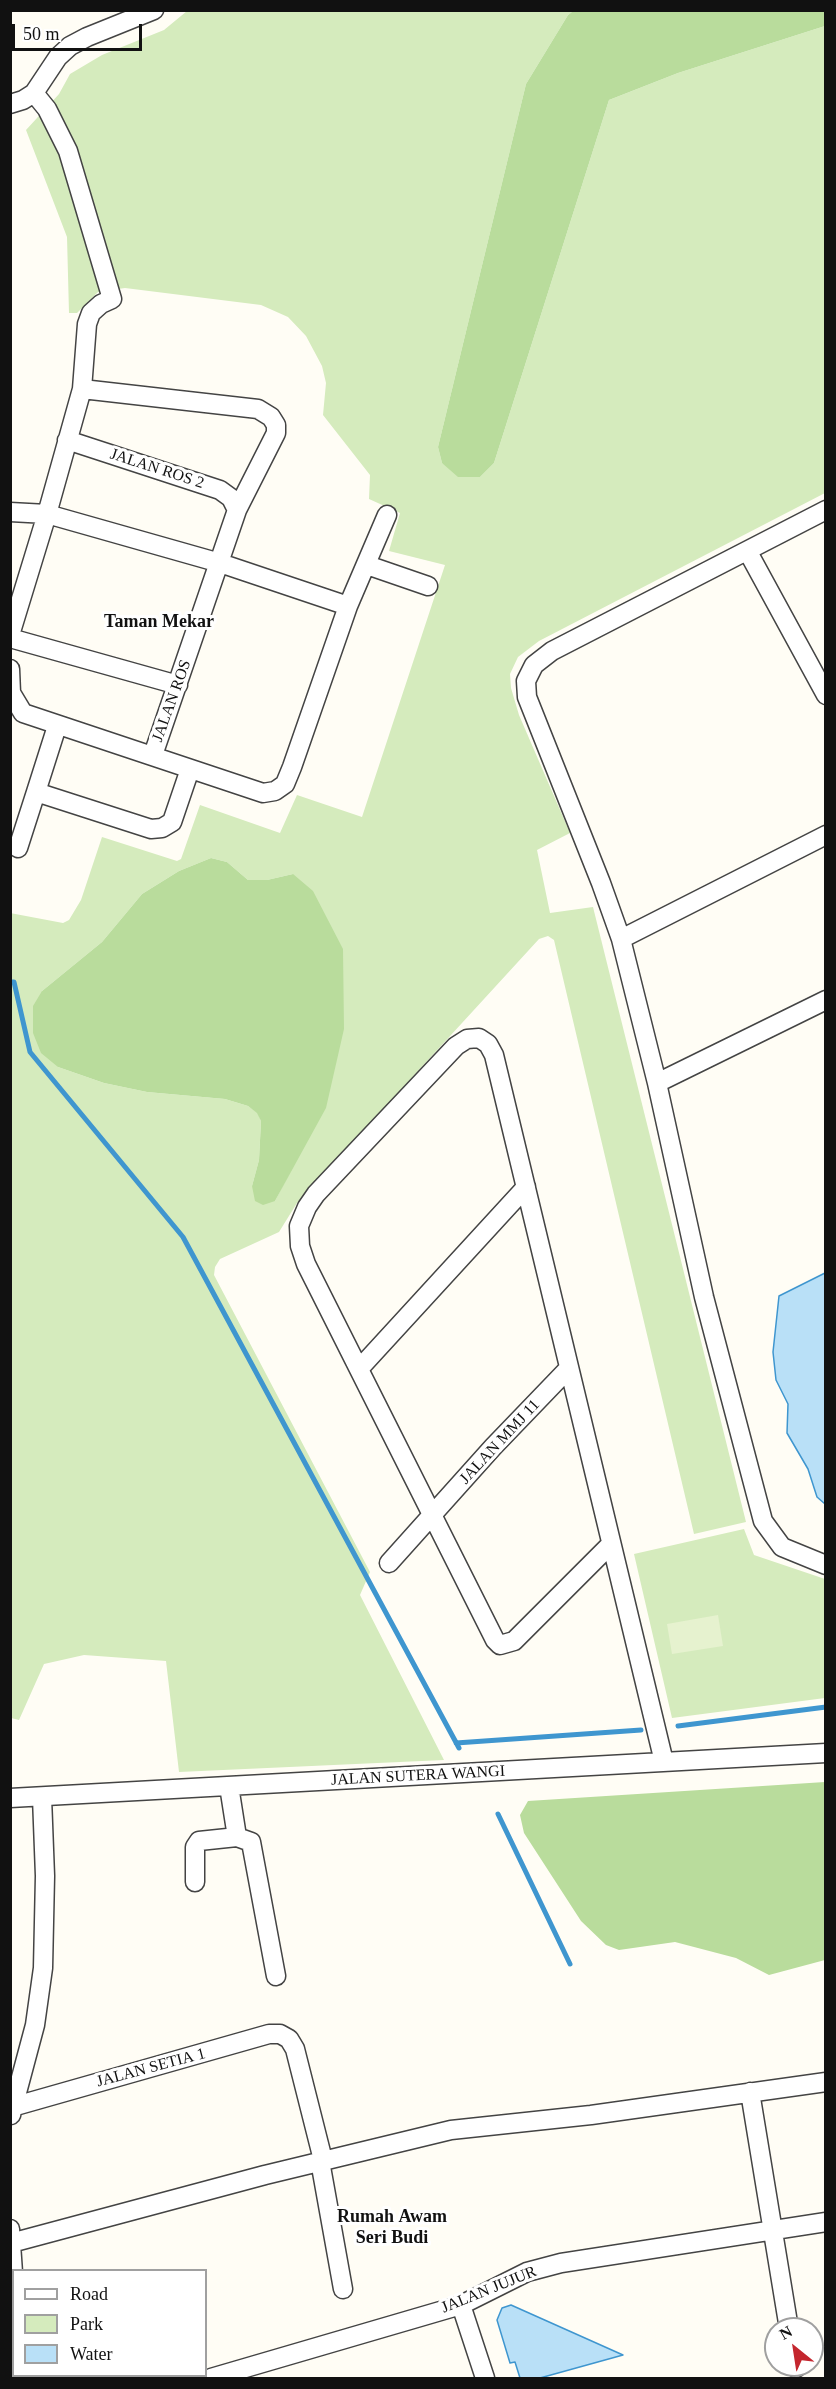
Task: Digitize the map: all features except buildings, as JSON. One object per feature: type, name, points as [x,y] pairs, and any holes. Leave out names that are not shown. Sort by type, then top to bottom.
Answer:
[{"type":"street","points":[[10,104],[34,93],[58,57],[70,46],[154,10]]},
{"type":"street","points":[[34,93],[47,109],[68,151],[112,299],[101,304],[91,313],[87,324],[82,389],[10,636],[178,686]]},
{"type":"street","name":"JALAN ROS","points":[[82,389],[258,409],[271,417],[276,425],[276,434],[237,510],[153,755]]},
{"type":"street","name":"JALAN ROS 2","points":[[68,440],[220,490],[231,498],[237,510]]},
{"type":"street","points":[[825,510],[748,552],[552,651],[534,665],[526,681],[527,697],[621,939],[657,1083],[704,1297],[763,1521],[782,1547],[825,1565]]},
{"type":"street","points":[[10,512],[47,514],[220,563],[348,606]]},
{"type":"street","points":[[10,669],[11,693],[15,704],[24,713],[57,726],[153,755],[264,793],[275,791],[285,784],[348,606],[387,515]]},
{"type":"street","points":[[748,552],[823,682]]},
{"type":"street","points":[[367,565],[428,586]]},
{"type":"street","points":[[18,848],[57,726]]},
{"type":"street","points":[[36,792],[151,829],[162,828],[172,822],[190,769]]},
{"type":"street","points":[[621,939],[825,835]]},
{"type":"street","points":[[657,1083],[825,1000]]},
{"type":"street","points":[[611,1544],[514,1641],[500,1645],[495,1640],[432,1516],[306,1264],[300,1246],[299,1226],[307,1207],[316,1194],[456,1046],[466,1039],[479,1038],[488,1044],[494,1055],[664,1762]]},
{"type":"street","points":[[359,1369],[526,1187]]},
{"type":"street","name":"JALAN MMJ 11","points":[[389,1563],[493,1447],[569,1368]]},
{"type":"street","name":"JALAN SUTERA WANGI","points":[[10,1798],[825,1753]]},
{"type":"street","points":[[229,1786],[237,1837]]},
{"type":"street","points":[[11,2113],[35,2025],[43,1968],[45,1876],[42,1797]]},
{"type":"street","points":[[195,1881],[195,1847],[199,1841],[237,1837],[251,1842],[276,1976]]},
{"type":"street","name":"JALAN SETIA 1","points":[[11,2113],[269,2034],[280,2034],[289,2039],[295,2049],[322,2161]]},
{"type":"street","points":[[13,2269],[11,2236],[451,2130],[591,2115],[825,2082]]},
{"type":"street","points":[[750,2092],[787,2317]]},
{"type":"street","points":[[322,2161],[343,2289]]},
{"type":"street","name":"JALAN JUJUR","points":[[211,2379],[461,2305],[527,2272],[561,2263],[825,2222]]},
{"type":"street","points":[[461,2305],[485,2379]]},
{"type":"green space","points":[[575,10],[825,11],[825,26],[678,73],[609,100],[494,463],[480,477],[458,477],[442,463],[438,447],[526,84],[568,15]]},
{"type":"green space","points":[[187,11],[575,11],[568,15],[526,84],[438,447],[442,463],[480,477],[494,463],[609,100],[678,73],[825,26],[825,493],[539,641],[518,657],[510,674],[511,688],[519,715],[570,833],[537,850],[550,913],[593,907],[746,1522],[694,1534],[554,940],[548,936],[539,939],[297,1203],[279,1232],[220,1259],[215,1267],[214,1275],[370,1572],[360,1595],[444,1760],[179,1772],[166,1661],[84,1655],[44,1664],[19,1720],[11,1718],[10,913],[63,923],[69,920],[81,900],[102,837],[177,861],[181,859],[200,805],[280,833],[297,795],[362,817],[445,565],[389,551],[400,513],[369,499],[370,475],[323,415],[326,383],[322,366],[306,336],[288,317],[261,305],[125,288],[98,292],[77,313],[69,313],[67,237],[26,130],[59,94],[70,74],[102,55],[164,30]],"holes":[[[211,858],[227,862],[248,880],[267,880],[293,874],[290,1172],[275,1201],[252,1186],[259,1160],[261,1121],[258,1113],[248,1106],[225,1099],[147,1092],[104,1083],[58,1067],[42,991],[102,942],[142,894],[179,871]]]},
{"type":"green space","points":[[211,858],[227,862],[248,880],[267,880],[293,874],[313,891],[343,949],[344,1029],[326,1108],[275,1201],[263,1205],[255,1201],[252,1186],[259,1160],[261,1121],[257,1113],[248,1106],[225,1099],[147,1092],[104,1083],[58,1067],[41,1053],[33,1033],[33,1006],[42,991],[102,942],[142,894],[179,871]]},
{"type":"green space","points":[[744,1529],[754,1555],[825,1579],[825,1698],[672,1718],[634,1554]]},
{"type":"green space","points":[[718,1615],[723,1646],[672,1654],[667,1624]]},
{"type":"green space","points":[[825,1782],[825,1960],[769,1975],[736,1958],[675,1942],[619,1950],[606,1945],[581,1921],[524,1833],[520,1815],[528,1801]]},
{"type":"water","points":[[825,1273],[825,1504],[817,1497],[808,1469],[787,1433],[788,1404],[776,1380],[773,1352],[779,1296]]},
{"type":"water","points":[[511,2305],[623,2355],[540,2378],[520,2378],[515,2362],[510,2363],[497,2320],[502,2308]]},
{"type":"waterway","points":[[10,982],[14,982],[30,1052],[183,1237],[459,1748]]},
{"type":"waterway","points":[[678,1726],[826,1707]]},
{"type":"waterway","points":[[456,1743],[641,1730]]},
{"type":"waterway","points":[[498,1814],[570,1964]]},
{"type":"district","name":"Taman Mekar","points":[[159,622]]},
{"type":"district","name":"Rumah Awam Seri Budi","points":[[392,2227]]}]
